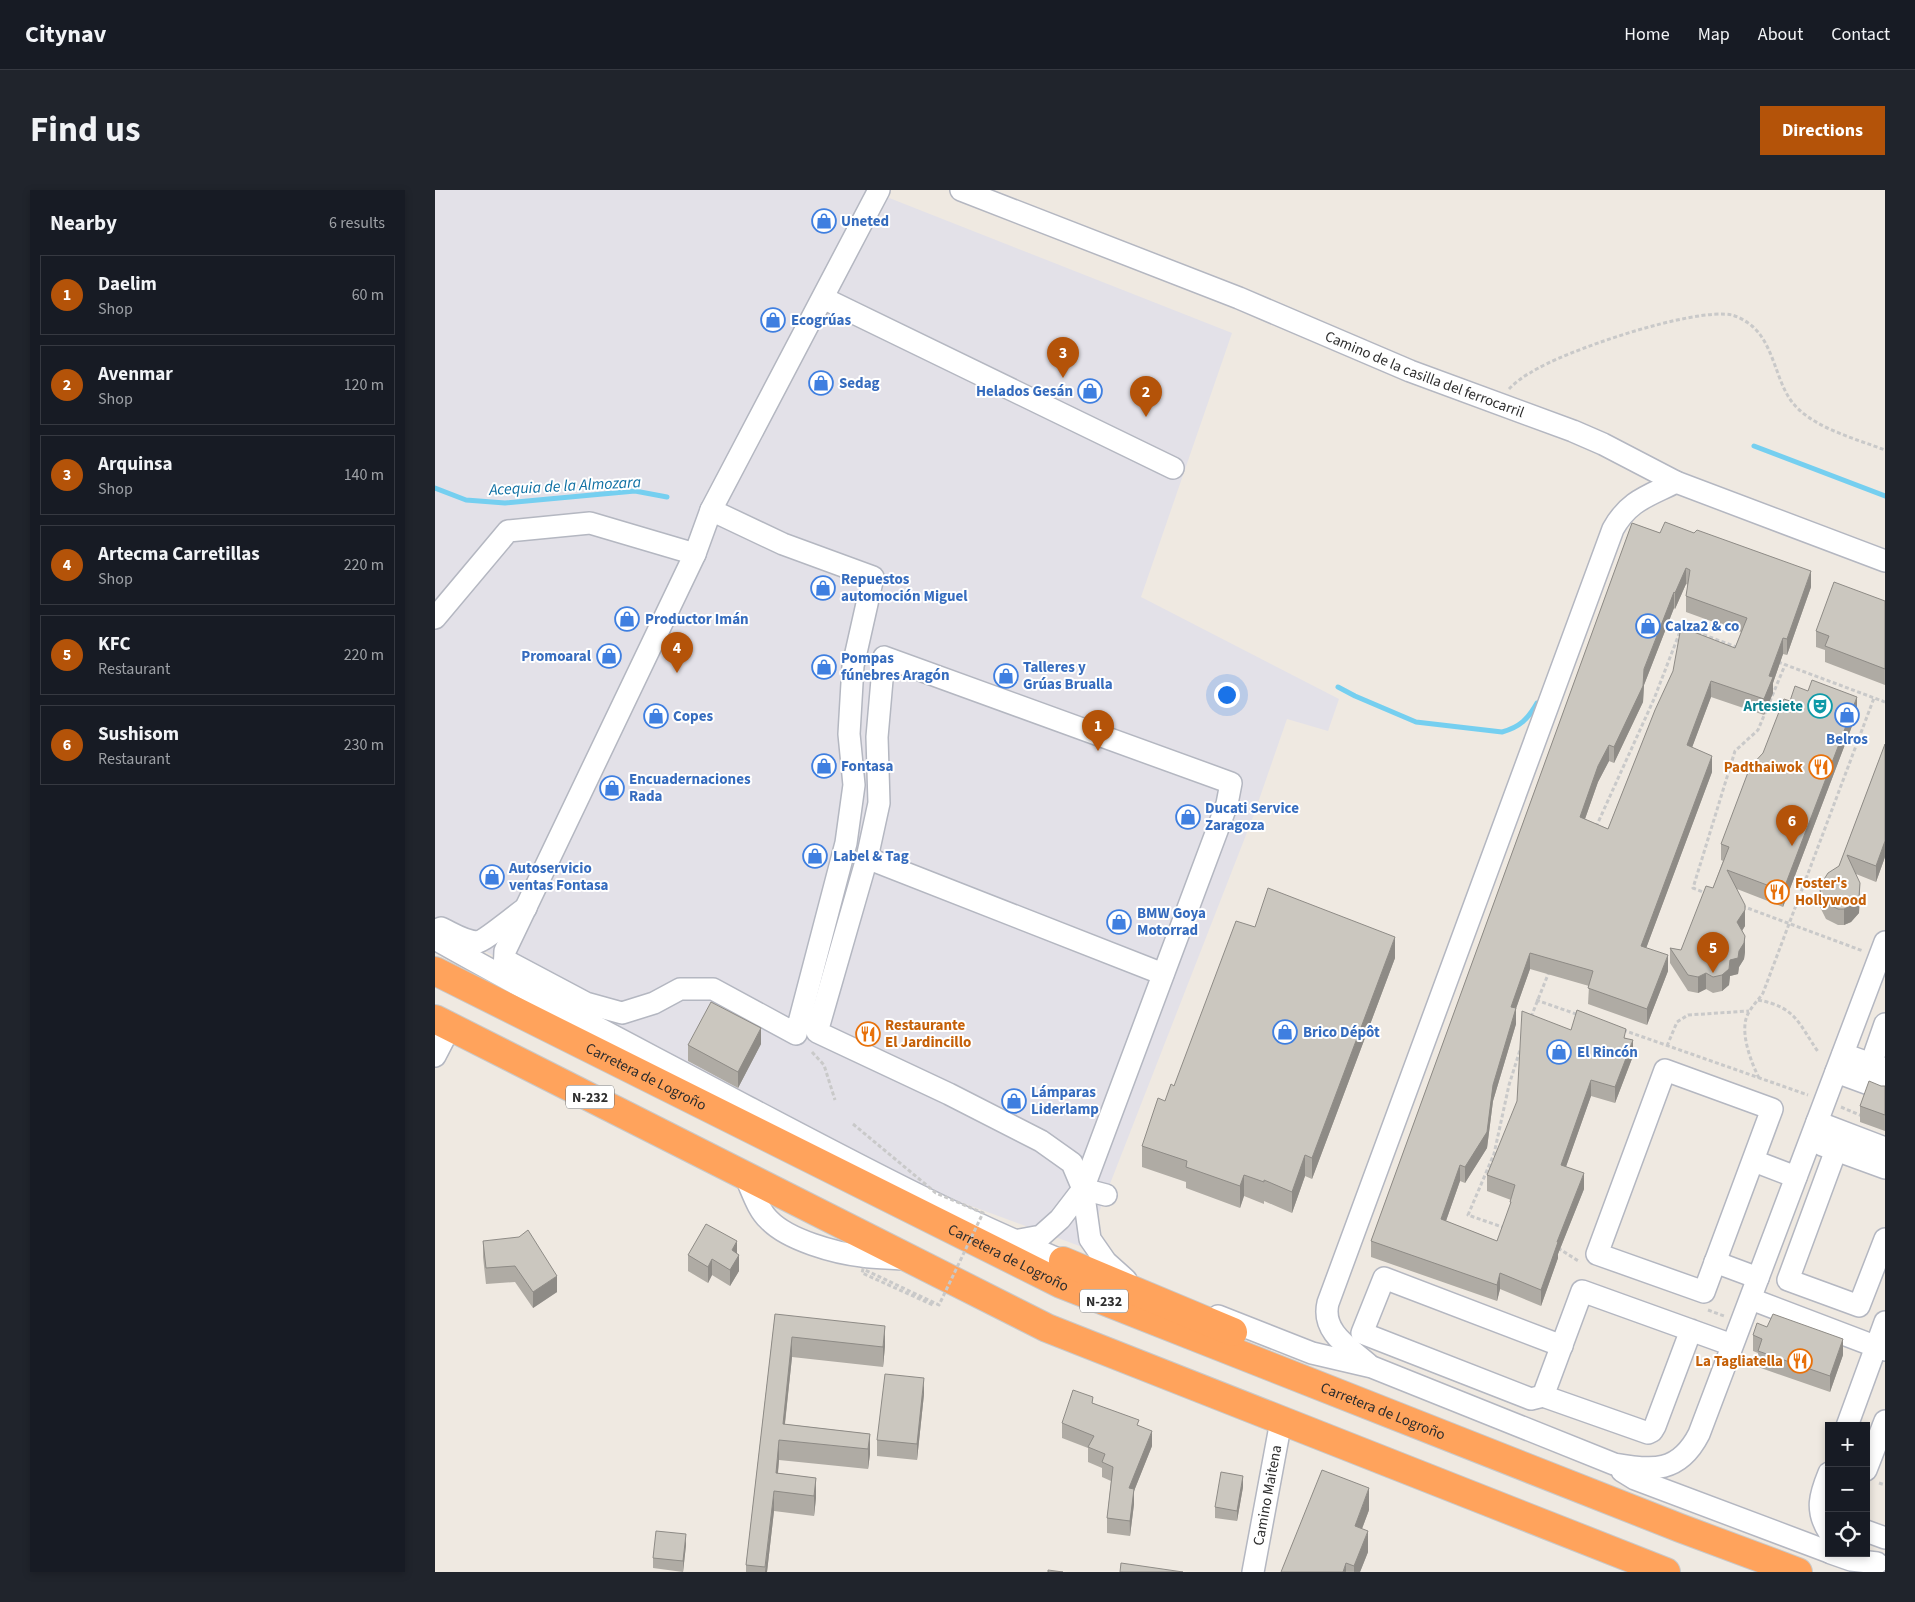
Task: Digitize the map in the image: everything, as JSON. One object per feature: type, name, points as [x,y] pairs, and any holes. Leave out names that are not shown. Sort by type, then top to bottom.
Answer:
[{"type":"highway","name":"Carretera de Logroño","points":[[435,971],[1061,1284],[1671,1525],[1798,1572]]},
{"type":"highway","name":"N-232","points":[[443,1023],[1047,1328],[1666,1572]]},
{"type":"highway","points":[[1063,1261],[1377,1389],[1455,1426],[1488,1453]]},
{"type":"street","points":[[504,969],[505,951],[695,554],[711,510],[879,190]]},
{"type":"street","name":"Camino de la casilla del ferrocarril","points":[[961,190],[1239,298],[1410,371],[1573,431],[1603,444],[1676,482],[1885,560]]},
{"type":"street","points":[[823,298],[1173,468]]},
{"type":"street","points":[[1372,1367],[1334,1335],[1326,1314],[1328,1303],[1613,529],[1626,510],[1636,501],[1676,482]]},
{"type":"street","points":[[435,939],[586,1003],[622,1013],[655,1003],[680,989],[713,989],[796,1034],[846,843],[854,784],[849,734],[853,666],[873,577],[783,544],[711,510]]},
{"type":"street","points":[[435,618],[508,531],[590,523],[695,554]]},
{"type":"street","points":[[1014,1241],[1041,1236],[1059,1219],[1086,1181],[1227,804],[1231,783],[884,657],[877,736],[879,803],[867,858],[817,1032],[949,1094],[1041,1141],[1072,1163],[1086,1181],[1108,1189]]},
{"type":"street","points":[[867,858],[1163,974]]},
{"type":"street","points":[[435,925],[464,939],[477,942],[484,940],[528,906]]},
{"type":"street","points":[[504,969],[841,1156],[1014,1241],[1063,1261],[1126,1280],[1312,1352],[1372,1367],[1614,1464],[1641,1469],[1654,1469],[1668,1465],[1687,1453],[1699,1434],[1885,942]]},
{"type":"street","points":[[435,1056],[443,1023]]},
{"type":"street","points":[[1839,1063],[1878,1066],[1885,1024]]},
{"type":"street","points":[[1839,1063],[1885,1090]]},
{"type":"street","points":[[1665,1070],[1772,1109],[1754,1161],[1704,1292],[1597,1254],[1665,1070]]},
{"type":"street","points":[[1813,1132],[1885,1148]]},
{"type":"street","points":[[1813,1132],[1836,1150],[1885,1168]]},
{"type":"street","points":[[1836,1150],[1788,1280],[1859,1306],[1885,1239]]},
{"type":"street","points":[[1754,1161],[1796,1177]]},
{"type":"street","points":[[1086,1181],[1090,1239],[1107,1262],[1126,1280]]},
{"type":"street","points":[[1715,1262],[1758,1278]]},
{"type":"street","points":[[1562,1346],[1384,1278],[1362,1333],[1531,1399],[1543,1396],[1648,1433],[1655,1426],[1691,1330]]},
{"type":"street","points":[[1543,1396],[1582,1291],[1732,1345]]},
{"type":"street","points":[[1751,1299],[1880,1349]]},
{"type":"street","points":[[1849,1422],[1880,1349],[1885,1322]]},
{"type":"street","name":"Camino Maitena","points":[[1253,1572],[1281,1420]]},
{"type":"street","points":[[1867,1467],[1885,1421]]},
{"type":"street","points":[[1614,1464],[1624,1473],[1635,1479],[1825,1551]]},
{"type":"street","points":[[1825,1484],[1820,1497],[1820,1508],[1825,1524]]},
{"type":"street","points":[[1870,1532],[1885,1538]]},
{"type":"street","points":[[1842,1557],[1851,1560],[1874,1560]]},
{"type":"path","points":[[1530,373],[1551,362],[1662,324],[1693,316],[1732,315],[1753,327],[1762,338],[1788,396],[1795,407],[1823,425],[1885,450]]},
{"type":"path","points":[[1594,832],[1654,699],[1682,627],[1748,651]]},
{"type":"path","points":[[1776,661],[1885,702]]},
{"type":"path","points":[[1710,895],[1693,888],[1735,751],[1759,730],[1785,664]]},
{"type":"path","points":[[1759,1078],[1747,1048],[1747,1018],[1749,1011],[1759,1000],[1763,992],[1874,698]]},
{"type":"path","points":[[1737,904],[1866,952]]},
{"type":"path","points":[[1530,1019],[1552,964]]},
{"type":"path","points":[[1536,1000],[1583,1016]]},
{"type":"path","points":[[1759,1000],[1772,1002],[1794,1016],[1806,1030],[1819,1053]]},
{"type":"path","points":[[1667,1046],[1677,1022],[1688,1015],[1749,1011]]},
{"type":"path","points":[[1621,1030],[1816,1098]]},
{"type":"path","points":[[796,1034],[824,1065],[835,1100]]},
{"type":"path","points":[[1511,1230],[1468,1215],[1494,1154],[1509,1085],[1521,1048]]},
{"type":"path","points":[[1834,1104],[1862,1116]]},
{"type":"path","points":[[853,1124],[936,1193],[983,1213],[939,1305],[863,1269],[861,1273],[933,1306]]},
{"type":"path","points":[[1553,1246],[1562,1249],[1581,1263]]},
{"type":"path","points":[[1707,1310],[1725,1316]]},
{"type":"shaded area","points":[[435,190],[869,190],[1232,333],[1141,597],[1339,699],[1328,731],[1287,719],[1253,817],[1085,1248],[879,1172],[435,923]]},
{"type":"building","points":[[1665,522],[1694,533],[1697,530],[1811,571],[1787,639],[1783,638],[1769,676],[1773,677],[1764,699],[1711,681],[1687,745],[1712,756],[1641,946],[1668,955],[1647,1009],[1588,988],[1593,971],[1530,953],[1511,1007],[1516,1008],[1493,1085],[1487,1132],[1465,1167],[1460,1165],[1441,1219],[1497,1241],[1515,1185],[1487,1175],[1517,1101],[1522,1011],[1571,1030],[1577,1010],[1626,1029],[1624,1038],[1633,1040],[1615,1087],[1591,1080],[1561,1165],[1584,1173],[1557,1242],[1541,1290],[1500,1273],[1497,1285],[1371,1241],[1632,523],[1660,533]],"holes":[[[1686,568],[1690,570],[1686,596],[1747,618],[1735,648],[1681,627],[1673,671],[1655,710],[1608,829],[1580,817],[1598,766],[1609,745],[1614,747],[1643,686],[1644,669],[1674,592]]]},
{"type":"building","points":[[1834,582],[1885,601],[1885,669],[1825,646],[1829,636],[1816,631]]},
{"type":"building","points":[[1812,680],[1857,697],[1783,891],[1727,870],[1745,905],[1745,910],[1737,922],[1745,936],[1744,943],[1739,951],[1738,958],[1730,960],[1729,969],[1722,975],[1713,977],[1706,973],[1698,977],[1688,975],[1670,948],[1681,950],[1706,886],[1713,888],[1729,847],[1721,844],[1750,767],[1763,753],[1784,699],[1790,701],[1795,686],[1808,691]]},
{"type":"building","points":[[1885,744],[1885,841],[1876,866],[1847,855],[1860,883],[1859,897],[1851,906],[1838,909],[1826,903],[1820,891],[1821,884],[1828,873],[1839,866]]},
{"type":"building","name":"Brico Dépôt","points":[[1268,888],[1395,937],[1312,1158],[1305,1155],[1292,1192],[1264,1180],[1264,1182],[1244,1175],[1240,1186],[1186,1167],[1187,1161],[1142,1146],[1158,1098],[1165,1101],[1171,1084],[1174,1086],[1236,921],[1255,927]]},
{"type":"building","points":[[711,1002],[761,1028],[738,1072],[688,1045]]},
{"type":"building","points":[[1869,1081],[1885,1086],[1885,1115],[1860,1106]]},
{"type":"building","points":[[706,1224],[737,1241],[732,1250],[739,1255],[730,1270],[712,1259],[708,1267],[688,1255]]},
{"type":"building","points":[[528,1230],[557,1276],[533,1292],[515,1266],[486,1268],[483,1241],[519,1237]]},
{"type":"building","points":[[775,1314],[885,1326],[883,1347],[792,1337],[783,1424],[870,1434],[868,1449],[779,1440],[776,1473],[816,1478],[814,1496],[774,1491],[765,1567],[746,1565]]},
{"type":"building","points":[[1773,1314],[1843,1339],[1830,1376],[1758,1351],[1762,1339],[1753,1335],[1757,1323],[1767,1327]]},
{"type":"building","points":[[885,1374],[924,1378],[917,1444],[877,1440]]},
{"type":"building","points":[[1073,1390],[1093,1397],[1092,1403],[1139,1420],[1137,1425],[1152,1431],[1129,1488],[1134,1489],[1130,1521],[1107,1518],[1113,1467],[1102,1462],[1105,1454],[1088,1447],[1094,1436],[1062,1423]]},
{"type":"building","points":[[1322,1470],[1369,1488],[1355,1526],[1368,1531],[1354,1566],[1346,1563],[1343,1572],[1281,1572]]},
{"type":"building","points":[[1221,1472],[1243,1476],[1237,1511],[1215,1507]]},
{"type":"building","points":[[656,1531],[686,1534],[683,1561],[653,1558]]},
{"type":"building","points":[[1121,1563],[1183,1572],[1120,1572]]},
{"type":"waterway","name":"Acequia de la Almozara","points":[[1754,446],[1885,496]]},
{"type":"waterway","name":"Acequia de la Almozara","points":[[435,488],[466,500],[505,503],[635,491],[667,497]]},
{"type":"waterway","name":"Acequia de la Almozara","points":[[1338,687],[1416,722],[1502,732],[1514,728],[1523,722],[1537,703]]},
{"type":"place","name":"Uneted","points":[[824,221]]},
{"type":"place","name":"Ecogrúas","points":[[773,320]]},
{"type":"place","name":"Arquinsa","points":[[1063,378]]},
{"type":"place","name":"Sedag","points":[[821,383]]},
{"type":"place","name":"Helados Gesán","points":[[1090,391]]},
{"type":"place","name":"Avenmar","points":[[1146,417]]},
{"type":"place","name":"Repuestos automoción Miguel","points":[[823,588]]},
{"type":"place","name":"Productor Imán","points":[[627,619]]},
{"type":"place","name":"Calza2 & co","points":[[1648,626]]},
{"type":"place","name":"Promoaral","points":[[609,656]]},
{"type":"place","name":"Pompas fúnebres Aragón","points":[[824,667]]},
{"type":"place","name":"Artecma Carretillas","points":[[677,673]]},
{"type":"place","name":"Talleres y Grúas Brualla","points":[[1006,676]]},
{"type":"place","name":"Artesiete","points":[[1820,706]]},
{"type":"place","name":"Belros","points":[[1847,715]]},
{"type":"place","name":"Copes","points":[[656,716]]},
{"type":"place","name":"Daelim","points":[[1098,751]]},
{"type":"place","name":"Fontasa","points":[[824,766]]},
{"type":"place","name":"Padthaiwok","points":[[1821,767]]},
{"type":"place","name":"Encuadernaciones Rada","points":[[612,788]]},
{"type":"place","name":"Ducati Service Zaragoza","points":[[1188,817]]},
{"type":"place","name":"Sushisom","points":[[1792,846]]},
{"type":"place","name":"Label & Tag","points":[[815,856]]},
{"type":"place","name":"Autoservicio ventas Fontasa","points":[[492,877]]},
{"type":"place","name":"Foster's Hollywood","points":[[1777,892]]},
{"type":"place","name":"BMW Goya Motorrad","points":[[1119,922]]},
{"type":"place","name":"KFC","points":[[1713,973]]},
{"type":"place","name":"Brico Dépôt","points":[[1285,1032]]},
{"type":"place","name":"Restaurante El Jardincillo","points":[[868,1034]]},
{"type":"place","name":"El Rincón","points":[[1559,1052]]},
{"type":"place","name":"Lámparas Liderlamp","points":[[1014,1101]]},
{"type":"place","name":"La Tagliatella","points":[[1800,1361]]}]
